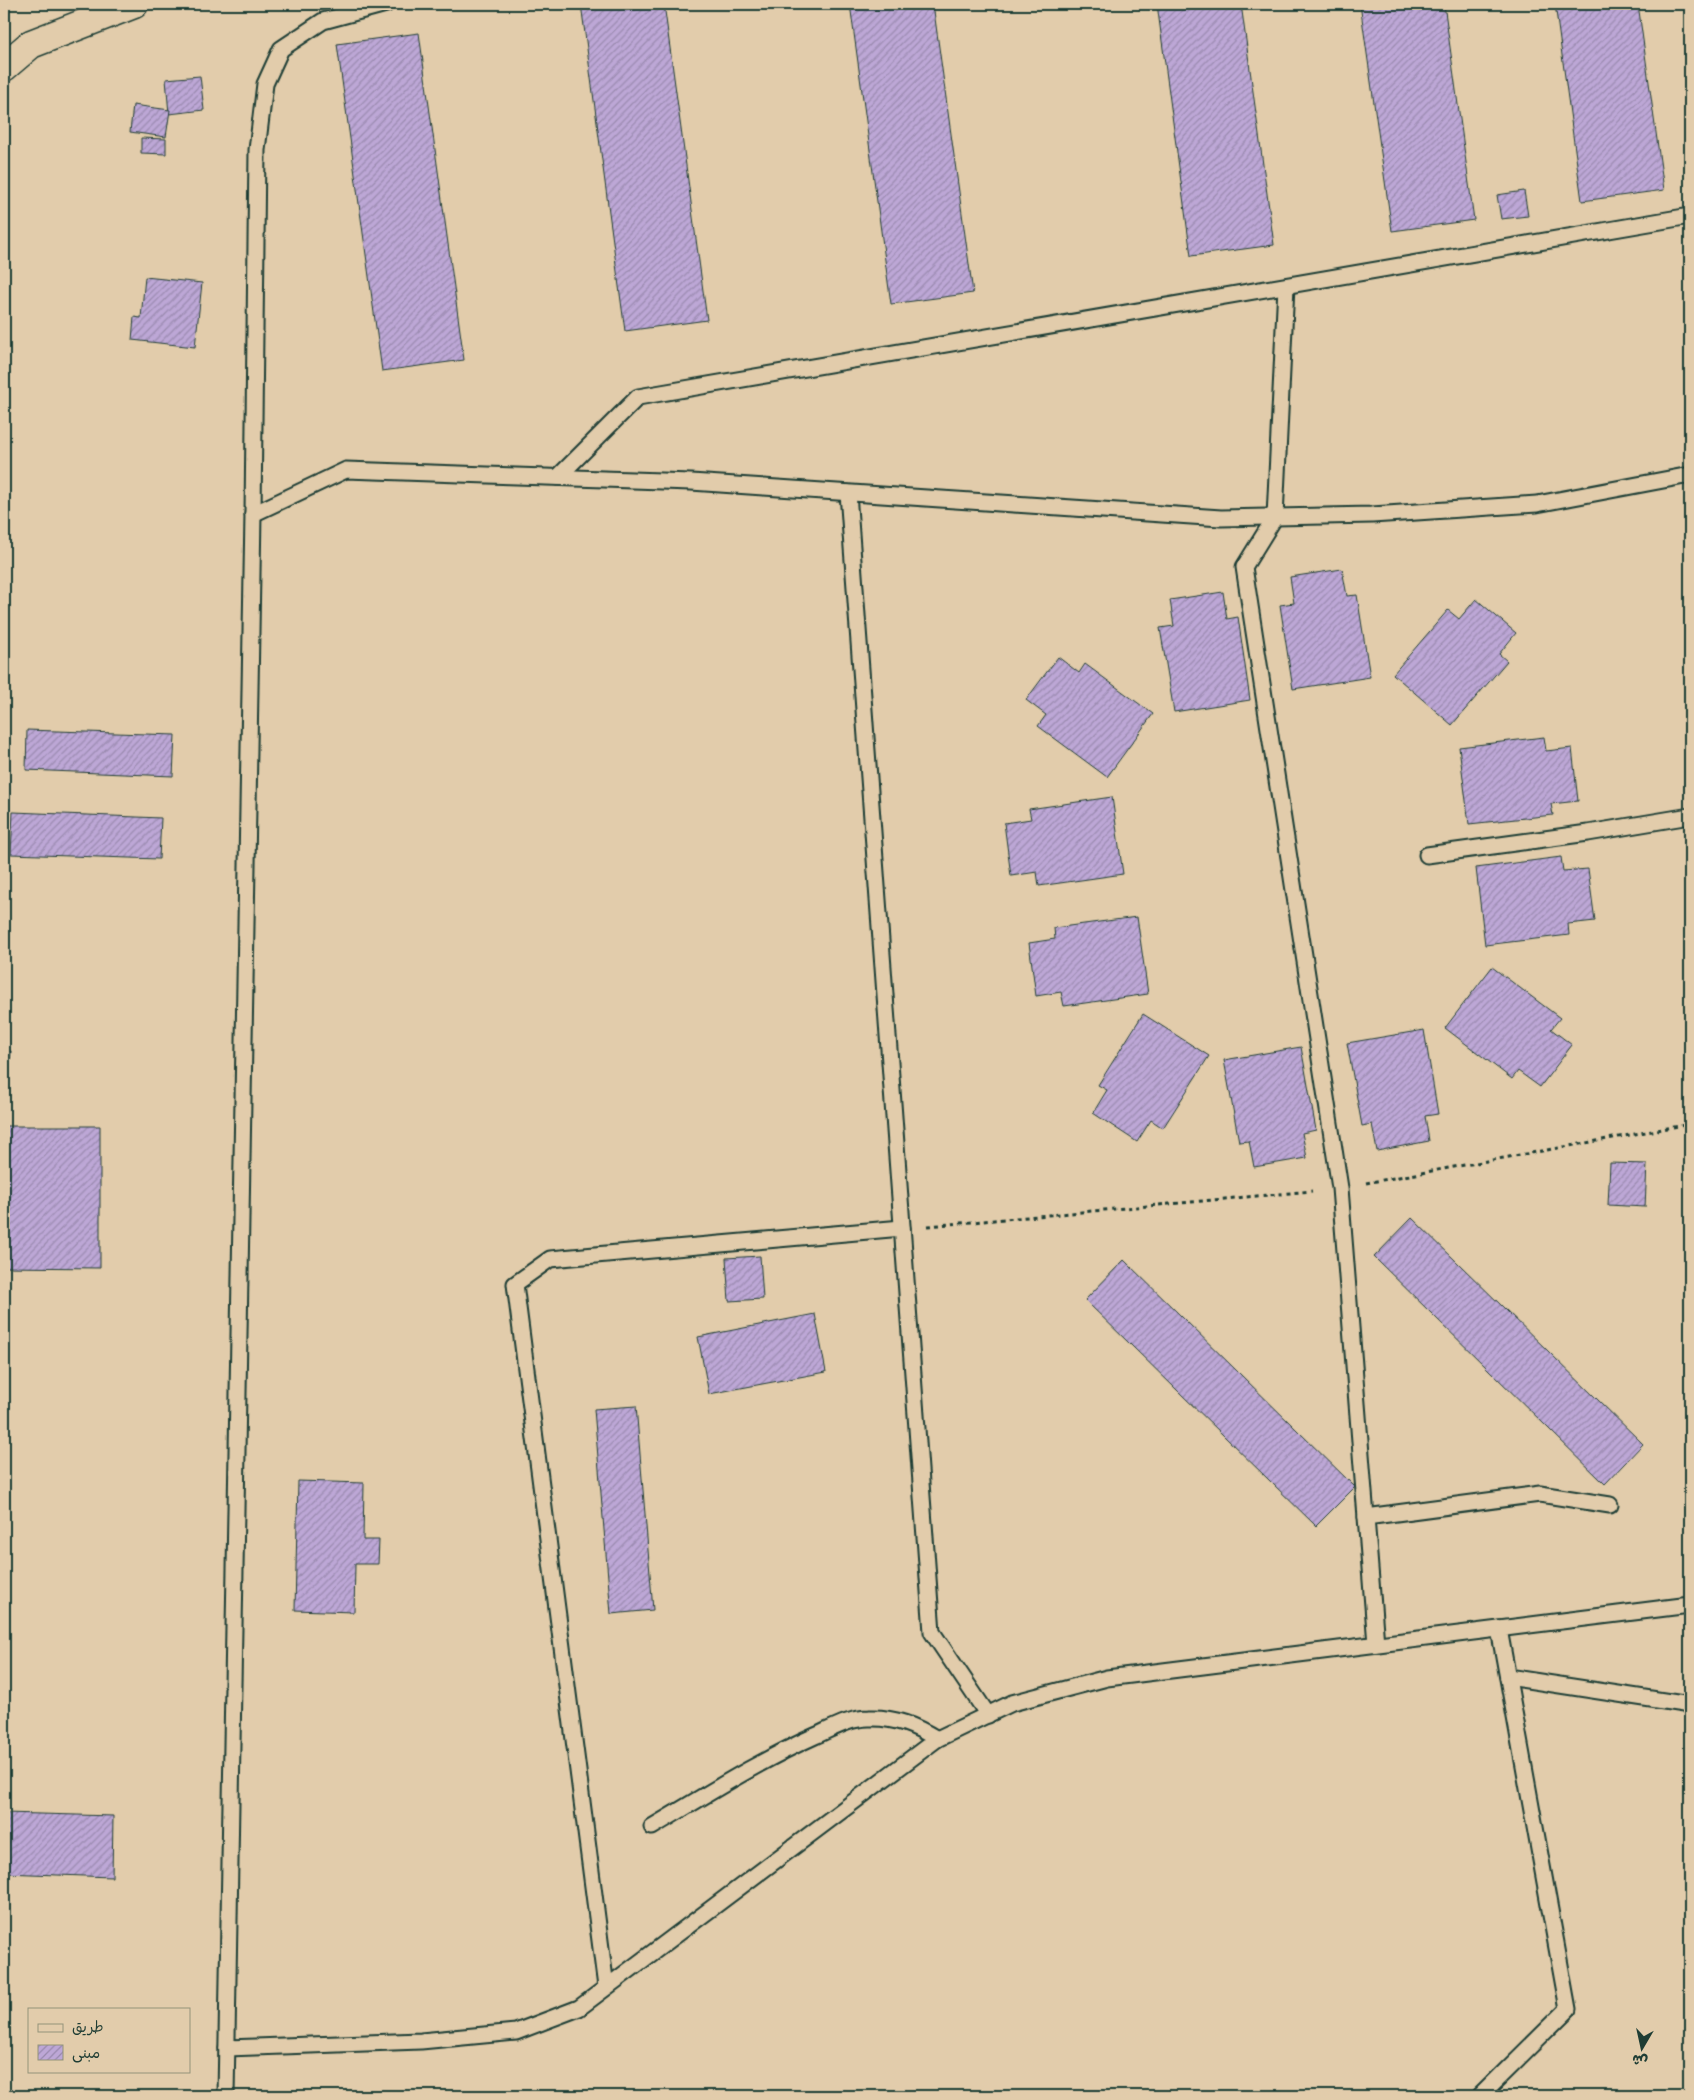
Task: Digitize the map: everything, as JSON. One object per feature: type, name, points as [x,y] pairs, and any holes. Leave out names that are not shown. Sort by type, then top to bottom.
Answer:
[{"type":"main road","points":[[4,67],[31,44],[134,4]]},
{"type":"lane","points":[[226,2096],[253,514],[257,150],[265,84],[281,49],[323,21],[386,4]]},
{"type":"lane","points":[[558,477],[638,397],[1690,216]]},
{"type":"lane","points":[[1286,286],[1275,517],[1244,567],[1340,1188],[1376,1644]]},
{"type":"lane","points":[[253,514],[346,470],[692,482],[1221,518],[1372,515],[1537,504],[1690,475]]},
{"type":"lane","points":[[848,493],[932,1632],[988,1715]]},
{"type":"lane","points":[[1427,855],[1588,833],[1690,816]]},
{"type":"lane","points":[[606,1987],[515,1284],[550,1259],[902,1228]]},
{"type":"lane","points":[[1366,1517],[1540,1494],[1610,1505]]},
{"type":"lane","points":[[227,2048],[393,2042],[516,2032],[579,2008],[937,1739],[1012,1703],[1107,1678],[1690,1605]]},
{"type":"lane","points":[[1480,2096],[1568,2009],[1499,1628]]},
{"type":"lane","points":[[1508,1677],[1690,1705]]},
{"type":"lane","points":[[652,1827],[776,1754],[851,1720],[868,1718],[902,1722],[920,1729],[937,1739]]},
{"type":"path","points":[[902,1228],[1340,1188],[1690,1124]]},
{"type":"building","points":[[581,4],[664,4],[707,320],[625,331]]},
{"type":"building","points":[[850,4],[933,4],[973,293],[891,304]]},
{"type":"building","points":[[1157,4],[1241,4],[1274,245],[1191,256]]},
{"type":"building","points":[[1360,4],[1444,4],[1474,220],[1392,231]]},
{"type":"building","points":[[1555,4],[1638,4],[1664,190],[1582,201]]},
{"type":"building","points":[[419,33],[464,360],[382,371],[337,44]]},
{"type":"building","points":[[200,76],[204,110],[169,114],[166,79]]},
{"type":"building","points":[[133,105],[170,110],[166,137],[130,132]]},
{"type":"building","points":[[141,138],[166,139],[166,154],[141,153]]},
{"type":"building","points":[[1524,191],[1528,216],[1501,219],[1497,195]]},
{"type":"building","points":[[145,277],[202,283],[195,347],[132,340],[134,317],[141,318]]},
{"type":"building","points":[[1342,569],[1347,596],[1357,595],[1370,677],[1293,689],[1280,605],[1294,603],[1290,577]]},
{"type":"building","points":[[1223,592],[1227,619],[1238,617],[1250,700],[1174,712],[1160,628],[1174,626],[1170,600]]},
{"type":"building","points":[[1476,599],[1516,633],[1499,654],[1507,661],[1452,725],[1393,674],[1448,610],[1459,619]]},
{"type":"building","points":[[1058,657],[1079,673],[1085,664],[1153,714],[1107,777],[1038,726],[1046,715],[1026,700]]},
{"type":"building","points":[[27,730],[175,735],[173,776],[26,770]]},
{"type":"building","points":[[1544,737],[1546,751],[1572,748],[1578,801],[1551,804],[1553,815],[1469,824],[1459,747]]},
{"type":"building","points":[[1112,797],[1123,874],[1039,886],[1037,872],[1011,876],[1004,823],[1031,819],[1029,809]]},
{"type":"building","points":[[13,812],[161,818],[159,859],[11,854]]},
{"type":"building","points":[[1561,857],[1563,871],[1588,869],[1595,921],[1568,924],[1569,935],[1485,945],[1476,868]]},
{"type":"building","points":[[1137,917],[1148,994],[1064,1006],[1061,992],[1036,996],[1029,943],[1055,939],[1054,928]]},
{"type":"building","points":[[1492,967],[1560,1018],[1551,1029],[1572,1045],[1540,1087],[1518,1071],[1512,1079],[1445,1028]]},
{"type":"building","points":[[1143,1014],[1209,1056],[1163,1128],[1151,1120],[1137,1142],[1093,1113],[1107,1090],[1098,1085]]},
{"type":"building","points":[[1424,1030],[1438,1114],[1425,1116],[1429,1141],[1377,1151],[1372,1124],[1362,1126],[1347,1043]]},
{"type":"building","points":[[1301,1047],[1316,1130],[1302,1133],[1307,1158],[1254,1167],[1249,1141],[1239,1142],[1224,1060]]},
{"type":"building","points":[[4,1051],[11,1051],[6,1109],[4,1109]]},
{"type":"building","points":[[4,1126],[100,1126],[100,1268],[4,1267]]},
{"type":"building","points":[[1610,1163],[1647,1164],[1645,1207],[1608,1205]]},
{"type":"building","points":[[1412,1218],[1643,1444],[1605,1484],[1374,1257]]},
{"type":"building","points":[[760,1256],[763,1299],[729,1301],[726,1258]]},
{"type":"building","points":[[1124,1260],[1355,1487],[1316,1526],[1085,1300]]},
{"type":"building","points":[[815,1314],[826,1372],[709,1394],[698,1337]]},
{"type":"building","points":[[636,1406],[653,1610],[611,1614],[594,1409]]},
{"type":"building","points":[[298,1481],[364,1483],[363,1540],[379,1540],[378,1564],[355,1564],[354,1612],[295,1610]]},
{"type":"building","points":[[4,1813],[113,1816],[112,1877],[4,1873]]}]
